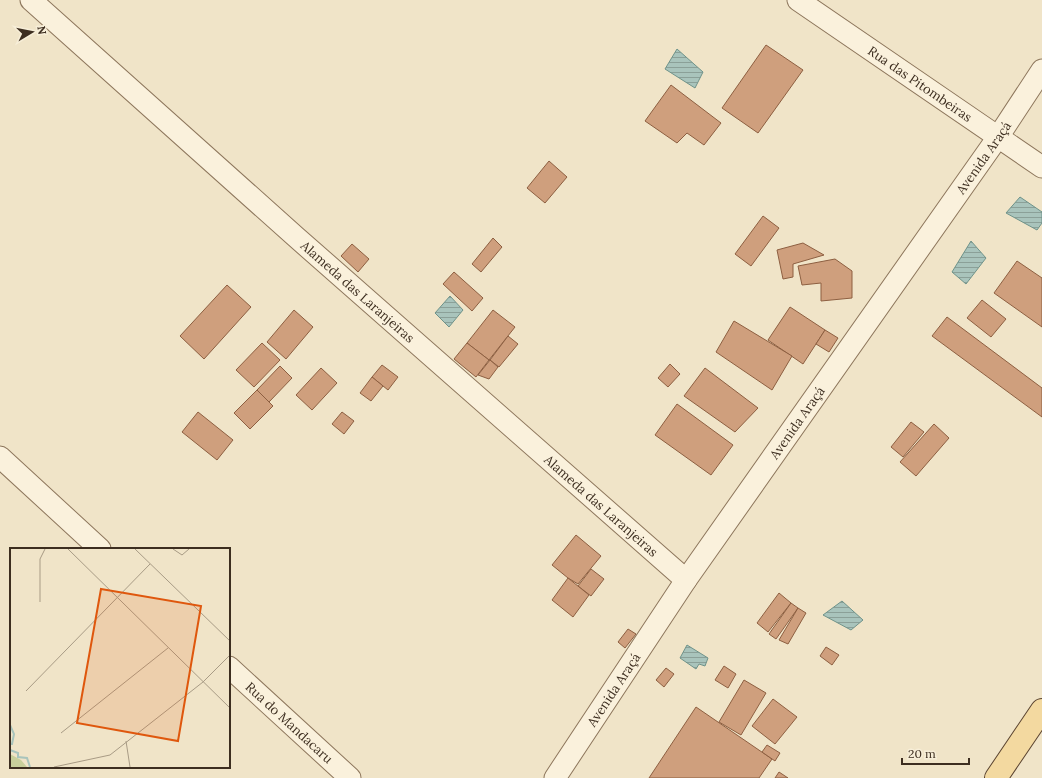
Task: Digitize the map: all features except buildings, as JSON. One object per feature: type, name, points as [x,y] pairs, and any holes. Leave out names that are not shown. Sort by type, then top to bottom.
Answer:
[{"type":"main road","points":[[996,778],[1042,710]]},
{"type":"street","name":"Alameda das Laranjeiras","points":[[31,0],[296,237],[686,580]]},
{"type":"street","name":"Rua das Pitombeiras","points":[[798,0],[1042,168]]},
{"type":"street","name":"Avenida Araçá","points":[[555,778],[686,580],[998,137],[1042,70]]},
{"type":"street","points":[[0,458],[99,548]]},
{"type":"street","name":"Rua do Mandacaru","points":[[230,668],[350,778]]},
{"type":"water","points":[[677,49],[703,72],[695,88],[665,69]]},
{"type":"water","points":[[1020,197],[1042,212],[1042,223],[1037,230],[1006,213]]},
{"type":"water","points":[[971,241],[986,258],[966,284],[952,272]]},
{"type":"water","points":[[450,296],[463,310],[449,327],[435,313]]},
{"type":"water","points":[[842,601],[863,620],[851,630],[823,615]]},
{"type":"water","points":[[687,645],[708,658],[705,666],[699,664],[696,669],[680,658]]}]
